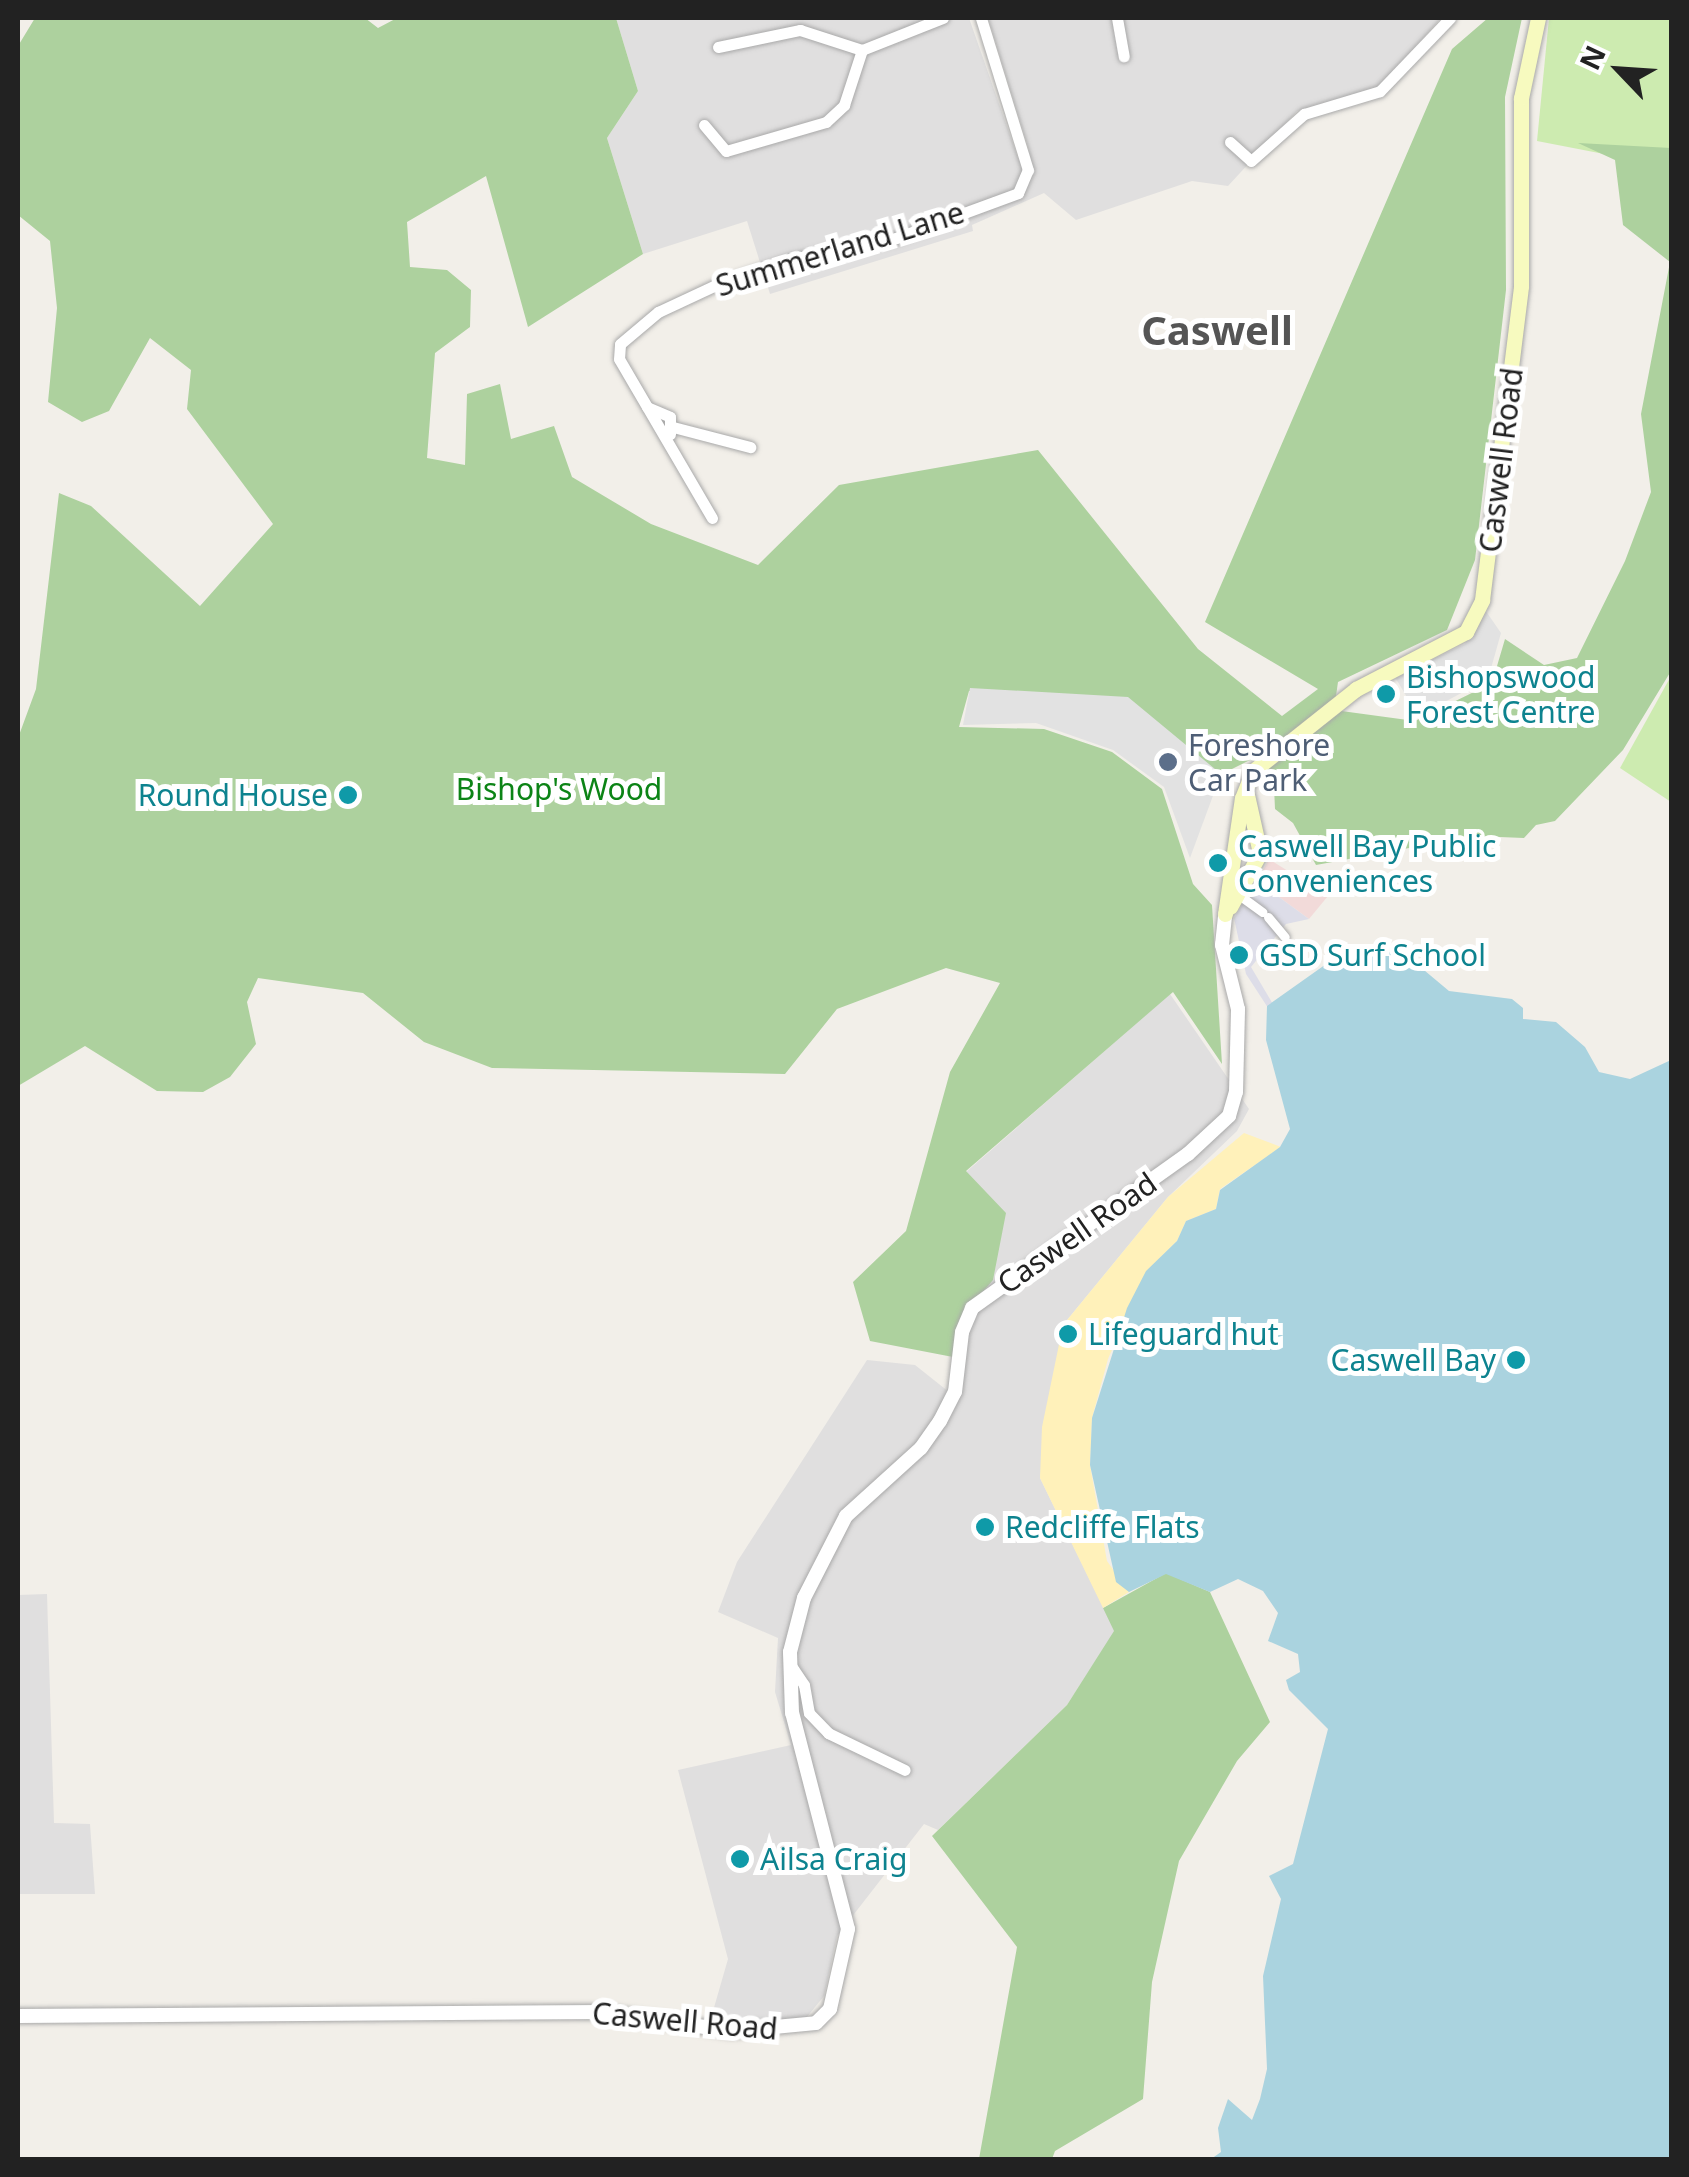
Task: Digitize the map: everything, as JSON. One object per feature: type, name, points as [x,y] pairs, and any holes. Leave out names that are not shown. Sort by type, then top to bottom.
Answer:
[{"type":"main road","name":"Caswell Road","points":[[1225,914],[1246,780],[1264,759],[1356,689],[1466,632],[1482,600],[1521,286],[1521,98],[1538,18]]},
{"type":"main road","points":[[1225,914],[1260,852],[1246,780]]},
{"type":"street","points":[[718,47],[800,30],[862,50],[944,18]]},
{"type":"street","name":"Summerland Lane","points":[[712,518],[618,359],[620,344],[658,312],[792,260],[896,238],[1018,193],[1028,170],[981,18]]},
{"type":"street","points":[[1117,18],[1124,56]]},
{"type":"street","points":[[1230,142],[1251,161],[1304,114],[1380,91],[1450,18]]},
{"type":"street","points":[[704,125],[726,151],[826,122],[844,105],[862,50]]},
{"type":"street","name":"Summerland Lane","points":[[647,407],[662,410],[673,428],[750,447]]},
{"type":"street","points":[[665,442],[673,428]]},
{"type":"street","points":[[1239,895],[1265,914],[1285,937]]},
{"type":"street","name":"Caswell Road","points":[[18,2016],[603,2012],[732,2031],[816,2023],[830,2009],[848,1929],[792,1713],[790,1664],[804,1598],[846,1516],[921,1448],[948,1407],[972,1308],[1164,1172],[1230,1116],[1238,1009],[1222,945],[1225,914]]},
{"type":"street","points":[[790,1664],[804,1685],[809,1713],[828,1734],[906,1770]]},
{"type":"shaded area","points":[[616,18],[969,18],[1018,158],[1029,150],[988,18],[1441,18],[1378,89],[1297,111],[1228,186],[1192,181],[1076,220],[1044,193],[972,225],[973,231],[770,294],[747,221],[643,254],[607,138],[638,91]]},
{"type":"shaded area","points":[[1481,604],[1501,633],[1488,679],[1418,716],[1395,677],[1465,644]]},
{"type":"shaded area","name":"Foreshore Car Park","points":[[970,688],[1128,697],[1221,774],[1190,858],[1164,787],[1113,750],[1036,723],[963,725]]},
{"type":"shaded area","points":[[1269,859],[1328,896],[1309,919],[1257,881]]},
{"type":"shaded area","points":[[1257,881],[1309,919],[1286,924],[1251,967],[1277,1011],[1272,1014],[1246,974],[1234,918]]},
{"type":"shaded area","points":[[1170,994],[1249,1109],[1237,1131],[1168,1197],[1063,1325],[1040,1478],[1115,1631],[1067,1705],[938,1830],[924,1824],[837,1936],[824,1996],[806,2018],[767,2023],[711,2018],[728,1959],[678,1770],[791,1745],[775,1692],[778,1638],[718,1612],[737,1562],[867,1360],[915,1365],[949,1392],[960,1318],[969,1303],[966,1172]]},
{"type":"shaded area","points":[[47,1594],[54,1823],[90,1824],[95,1894],[18,1894],[18,1595]]},
{"type":"green space","name":"Bishop's Wood","points":[[35,18],[365,18],[378,28],[397,18],[616,18],[638,91],[607,138],[643,254],[528,327],[486,176],[407,222],[410,267],[447,270],[471,290],[470,327],[435,353],[427,458],[465,465],[467,394],[500,384],[511,439],[554,426],[572,477],[651,524],[758,565],[839,485],[1038,450],[1198,649],[1282,716],[1318,689],[1205,622],[1452,49],[1488,18],[1522,18],[1505,97],[1506,290],[1475,560],[1447,630],[1338,682],[1334,710],[1415,721],[1492,683],[1505,639],[1544,665],[1577,658],[1625,561],[1651,492],[1641,414],[1670,262],[1623,225],[1615,160],[1578,143],[1671,148],[1671,671],[1623,750],[1555,821],[1536,825],[1524,838],[1475,836],[1316,865],[1293,823],[1275,809],[1274,787],[1256,757],[1218,776],[1128,701],[969,691],[959,727],[1044,729],[1112,752],[1162,789],[1193,884],[1212,905],[1222,1064],[1173,992],[966,1171],[1006,1213],[993,1280],[960,1318],[953,1357],[870,1341],[853,1282],[906,1231],[950,1072],[1000,983],[946,968],[837,1009],[785,1074],[492,1068],[424,1042],[363,993],[258,978],[247,1002],[256,1044],[230,1077],[203,1092],[157,1091],[85,1046],[18,1086],[18,738],[36,689],[59,493],[91,506],[200,606],[273,524],[187,409],[191,370],[150,338],[109,411],[82,422],[48,402],[57,308],[50,241],[18,215],[18,46]]},
{"type":"green space","points":[[1549,18],[1671,18],[1671,167],[1537,141]]},
{"type":"green space","points":[[1671,676],[1671,802],[1620,768]]},
{"type":"green space","points":[[1166,1573],[1210,1592],[1270,1722],[1237,1761],[1179,1861],[1152,1982],[1143,2099],[1055,2151],[1052,2159],[979,2159],[1017,1947],[932,1836],[1067,1705],[1114,1631],[1103,1608]]},
{"type":"sand","points":[[1244,1133],[1281,1147],[1220,1189],[1216,1209],[1186,1221],[1177,1241],[1146,1272],[1108,1359],[1092,1418],[1090,1465],[1107,1561],[1129,1592],[1103,1608],[1040,1478],[1042,1427],[1063,1325],[1168,1197]]},
{"type":"water","points":[[1400,950],[1449,991],[1512,999],[1523,1008],[1523,1019],[1556,1022],[1585,1047],[1599,1072],[1630,1079],[1671,1060],[1671,2159],[1211,2159],[1221,2152],[1218,2128],[1228,2099],[1252,2120],[1260,2099],[1267,2069],[1263,1976],[1281,1899],[1269,1876],[1293,1864],[1328,1729],[1289,1690],[1286,1680],[1300,1672],[1298,1654],[1268,1641],[1278,1613],[1263,1591],[1238,1579],[1210,1592],[1166,1574],[1129,1592],[1116,1582],[1090,1465],[1092,1418],[1127,1308],[1146,1271],[1177,1241],[1186,1221],[1216,1209],[1220,1190],[1280,1147],[1290,1129],[1266,1040],[1267,1006],[1329,962]]},
{"type":"place","name":"Bishopswood Forest Centre","points":[[1386,694]]},
{"type":"place","name":"Foreshore Car Park","points":[[1168,762]]},
{"type":"place","name":"Round House","points":[[348,795]]},
{"type":"place","name":"Caswell Bay Public Conveniences","points":[[1218,863]]},
{"type":"place","name":"GSD Surf School","points":[[1239,955]]},
{"type":"place","name":"Lifeguard hut","points":[[1068,1334]]},
{"type":"place","name":"Caswell Bay","points":[[1516,1360]]},
{"type":"place","name":"Redcliffe Flats","points":[[985,1527]]},
{"type":"place","name":"Ailsa Craig","points":[[740,1859]]},
{"type":"district","name":"Caswell","points":[[1217,330]]}]
